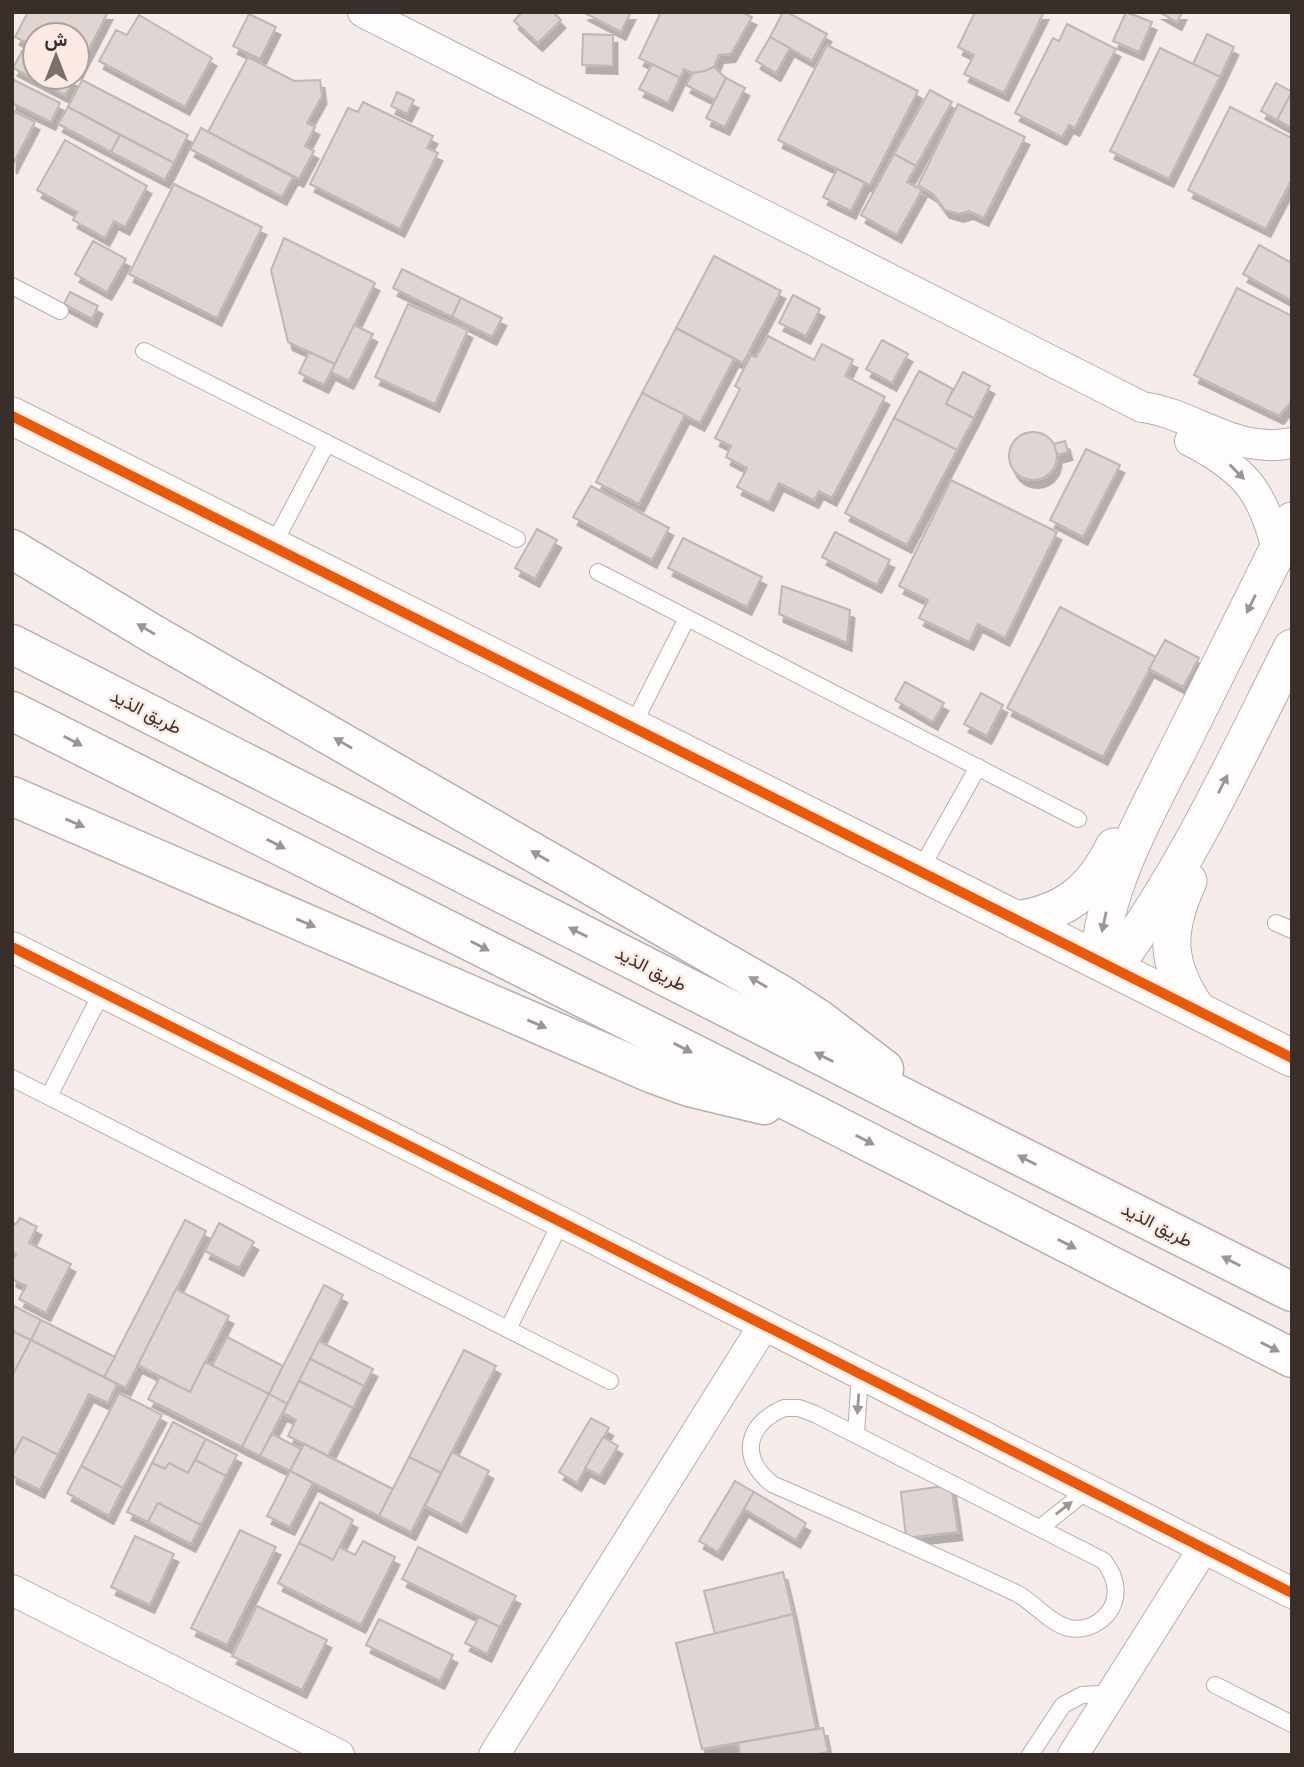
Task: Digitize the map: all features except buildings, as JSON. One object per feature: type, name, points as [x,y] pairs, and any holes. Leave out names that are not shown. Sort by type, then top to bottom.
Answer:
[{"type":"highway","points":[[12,549],[153,634],[780,994],[859,1048],[930,1111]]},
{"type":"highway","name":"طريق الذيد","points":[[12,643],[930,1111],[1292,1292]]},
{"type":"highway","points":[[12,711],[1292,1358]]},
{"type":"highway","points":[[12,796],[653,1074],[727,1097],[804,1109]]},
{"type":"street","points":[[363,12],[1142,407],[1173,414],[1232,440],[1259,445],[1292,443]]},
{"type":"street","points":[[1106,965],[1104,917],[1111,896],[1156,794],[1284,536],[1272,529],[1264,508],[1239,472],[1222,457],[1162,428],[1142,407]]},
{"type":"street","points":[[12,416],[1292,1058]]},
{"type":"street","points":[[1106,965],[1143,925],[1203,824],[1292,648]]},
{"type":"street","points":[[1156,794],[1174,816],[1186,823],[1203,824]]},
{"type":"street","points":[[1016,920],[1054,911],[1086,889],[1098,876],[1123,832],[1156,794]]},
{"type":"street","points":[[1198,1011],[1179,978],[1171,942],[1177,906],[1204,846],[1203,824]]},
{"type":"street","points":[[12,947],[1292,1593]]},
{"type":"street","points":[[494,1755],[764,1325]]},
{"type":"street","points":[[1073,1755],[1203,1549]]},
{"type":"street","points":[[15,1598],[339,1755]]},
{"type":"lane","points":[[12,286],[60,311]]},
{"type":"lane","points":[[144,351],[517,538]]},
{"type":"lane","points":[[272,547],[327,443]]},
{"type":"lane","points":[[598,572],[1078,819]]},
{"type":"lane","points":[[632,727],[687,618]]},
{"type":"lane","points":[[919,872],[978,767]]},
{"type":"lane","points":[[1276,923],[1292,930]]},
{"type":"lane","points":[[48,1096],[102,992]]},
{"type":"lane","points":[[12,1078],[610,1381]]},
{"type":"lane","points":[[508,1329],[561,1222]]},
{"type":"lane","points":[[856,1434],[860,1374]]},
{"type":"lane","points":[[784,1408],[799,1408],[856,1434],[1104,1561],[1116,1586],[1115,1600],[1109,1613],[1098,1623],[1085,1628],[1058,1624],[1021,1596],[772,1484],[761,1475],[752,1459],[751,1443],[757,1427],[768,1415],[784,1408]]},
{"type":"lane","points":[[1040,1528],[1088,1489]]},
{"type":"lane","points":[[1215,1685],[1292,1724]]},
{"type":"lane","points":[[1030,1755],[1063,1705],[1082,1695],[1113,1693]]},
{"type":"cycle path","points":[[12,416],[1292,1058]]},
{"type":"cycle path","points":[[12,947],[1292,1593]]}]
